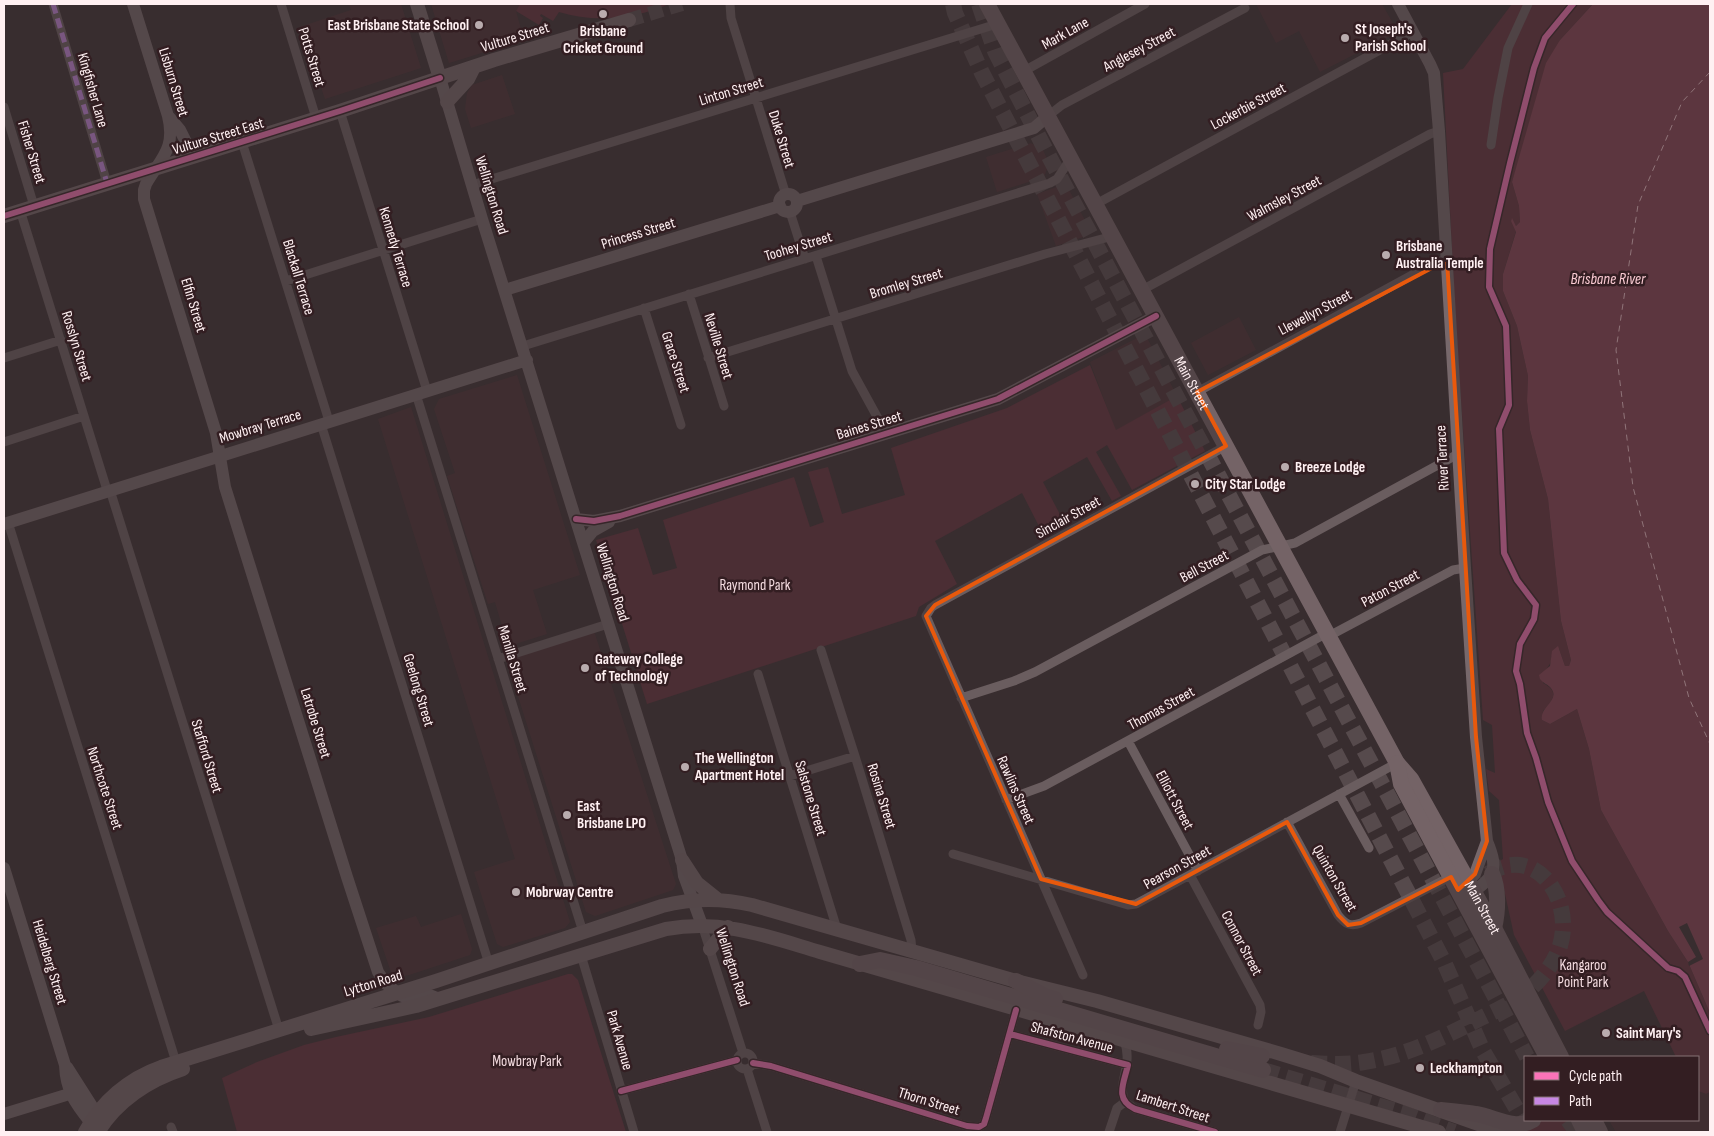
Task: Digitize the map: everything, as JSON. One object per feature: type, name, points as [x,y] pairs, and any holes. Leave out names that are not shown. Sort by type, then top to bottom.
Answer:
[{"type":"highway","name":"Main Street","points":[[987,4],[1397,763],[1412,778],[1463,888],[1547,1056]]},
{"type":"highway","points":[[1492,874],[1497,915],[1494,928]]},
{"type":"highway","name":"Main Street","points":[[1463,888],[1494,928],[1560,1056]]},
{"type":"highway","points":[[860,964],[880,960],[916,968],[1262,1063],[1223,1048],[1047,997],[1016,981]]},
{"type":"highway","points":[[1441,1110],[1476,1114],[1516,1125],[1526,1124],[1531,1121]]},
{"type":"main road","name":"Lisburn Street","points":[[133,4],[171,127],[171,140],[166,154],[157,168]]},
{"type":"main road","name":"Wellington Road","points":[[417,4],[682,860],[684,876],[702,926]]},
{"type":"main road","points":[[1398,4],[1413,32]]},
{"type":"main road","name":"Vulture Street","points":[[440,78],[629,20]]},
{"type":"main road","name":"River Terrace","points":[[1413,32],[1434,74],[1476,737],[1487,841],[1492,853],[1492,874]]},
{"type":"main road","points":[[447,102],[468,79],[474,67]]},
{"type":"main road","name":"Vulture Street East","points":[[4,216],[440,78]]},
{"type":"main road","points":[[168,116],[180,130],[187,145],[201,154]]},
{"type":"main road","name":"Princess Street","points":[[506,290],[1034,128],[1048,116]]},
{"type":"main road","name":"Elfin Street","points":[[157,168],[144,188],[144,199],[210,411],[221,455]]},
{"type":"main road","name":"Baines Street","points":[[576,519],[594,521],[620,516],[1003,396],[1156,316]]},
{"type":"main road","name":"Mowbray Terrace","points":[[6,523],[527,360]]},
{"type":"main road","name":"Latrobe Street","points":[[221,455],[225,487],[346,877],[378,972],[386,984],[397,994]]},
{"type":"main road","name":"Baines Street","points":[[584,542],[596,529],[620,516]]},
{"type":"main road","name":"River Terrace","points":[[1463,888],[1478,870],[1487,841]]},
{"type":"main road","points":[[682,860],[699,885],[717,899]]},
{"type":"main road","name":"Heidelberg Street","points":[[4,868],[65,1065],[95,1125]]},
{"type":"main road","points":[[1463,888],[1487,880],[1492,874]]},
{"type":"main road","points":[[692,900],[717,899],[752,905],[1016,981],[1097,1001],[1320,1066],[1356,1081],[1501,1132]]},
{"type":"main road","name":"Lytton Road","points":[[95,1125],[110,1099],[136,1078],[152,1070],[397,994],[662,906],[692,900]]},
{"type":"main road","name":"Lytton Road","points":[[95,1125],[149,1083],[170,1073],[312,1029],[440,999],[666,929],[702,926]]},
{"type":"main road","name":"Shafston Avenue","points":[[702,926],[728,927],[1439,1132]]},
{"type":"main road","points":[[710,949],[728,927]]},
{"type":"main road","points":[[397,994],[412,997],[427,994],[440,999]]},
{"type":"main road","name":"Heidelberg Street","points":[[65,1065],[66,1080],[70,1093],[95,1125]]},
{"type":"main road","points":[[4,1114],[70,1093]]},
{"type":"street","name":"Kingfisher Lane","points":[[53,4],[106,184]]},
{"type":"street","name":"Potts Street","points":[[281,4],[316,118]]},
{"type":"street","name":"Duke Street","points":[[730,4],[731,18],[805,259]]},
{"type":"street","name":"Mark Lane","points":[[1024,71],[1145,4]]},
{"type":"street","points":[[1491,145],[1508,48],[1528,4]]},
{"type":"street","name":"Anglesey Street","points":[[1048,116],[1062,105],[1245,8]]},
{"type":"street","name":"Linton Street","points":[[472,185],[997,24]]},
{"type":"street","name":"Lockerbie Street","points":[[1096,204],[1413,32]]},
{"type":"street","name":"Fisher Street","points":[[4,107],[34,206]]},
{"type":"street","name":"Kennedy Terrace","points":[[340,111],[383,251],[421,393]]},
{"type":"street","name":"Walmsley Street","points":[[1142,290],[1430,134],[1439,131]]},
{"type":"street","name":"Blackall Terrace","points":[[242,142],[286,281],[325,422]]},
{"type":"street","name":"Toohey Street","points":[[522,346],[1050,183],[1057,179],[1071,158]]},
{"type":"street","name":"Rosslyn Street","points":[[20,210],[109,490]]},
{"type":"street","points":[[286,281],[482,219]]},
{"type":"street","name":"Bromley Street","points":[[708,358],[1045,254],[1113,236]]},
{"type":"street","points":[[816,256],[855,379],[886,433]]},
{"type":"street","name":"Llewellyn Street","points":[[1197,392],[1436,262],[1447,260]]},
{"type":"street","name":"Neville Street","points":[[689,294],[724,406]]},
{"type":"street","name":"Grace Street","points":[[644,308],[681,425]]},
{"type":"street","points":[[4,358],[61,340]]},
{"type":"street","name":"Manilla Street","points":[[421,393],[498,659],[583,932]]},
{"type":"street","points":[[4,442],[84,416]]},
{"type":"street","name":"Geelong Street","points":[[325,422],[489,964]]},
{"type":"street","name":"Sinclair Street","points":[[926,616],[935,605],[1226,446]]},
{"type":"street","name":"Bell Street","points":[[961,698],[1014,681],[1035,672],[1266,548],[1295,543],[1458,454]]},
{"type":"street","name":"Stafford Street","points":[[109,490],[279,1030]]},
{"type":"street","name":"Northcote Street","points":[[6,523],[176,1062]]},
{"type":"street","name":"Paton Street","points":[[1328,635],[1453,570],[1465,568]]},
{"type":"street","name":"Rawlins Street","points":[[926,616],[1083,975]]},
{"type":"street","points":[[498,659],[608,624]]},
{"type":"street","name":"Thomas Street","points":[[1006,800],[1044,786],[1328,635]]},
{"type":"street","name":"Rosina Street","points":[[821,650],[911,940],[912,951]]},
{"type":"street","name":"Salstone Street","points":[[758,674],[837,929]]},
{"type":"street","name":"Elliott Street","points":[[1128,741],[1194,873]]},
{"type":"street","points":[[790,776],[855,756]]},
{"type":"street","name":"Pearson Street","points":[[953,854],[1132,905],[1139,903],[1397,763]]},
{"type":"street","points":[[1339,794],[1369,848]]},
{"type":"street","name":"Quinton Street","points":[[1288,822],[1338,915],[1348,925],[1362,924],[1463,888]]},
{"type":"street","name":"Connor Street","points":[[1194,873],[1260,1005],[1261,1012],[1258,1025]]},
{"type":"street","name":"Wellington Road","points":[[702,926],[740,1057]]},
{"type":"street","name":"Park Avenue","points":[[581,954],[634,1132]]},
{"type":"street","name":"Thorn Street","points":[[750,1066],[771,1066],[974,1128],[979,1127],[984,1124],[986,1118],[1016,1010]]},
{"type":"street","name":"Shafston Avenue","points":[[1010,1034],[1128,1065]]},
{"type":"street","points":[[1109,1132],[1117,1108],[1124,1102],[1122,1091],[1128,1065],[1128,1051],[1124,1041]]},
{"type":"street","points":[[621,1091],[749,1053],[752,1056],[750,1066],[767,1132]]},
{"type":"street","points":[[740,1057],[740,1067],[750,1066]]},
{"type":"street","points":[[1340,1132],[1356,1081]]},
{"type":"street","name":"Lambert Street","points":[[1124,1102],[1135,1109],[1215,1132]]},
{"type":"highlighted area","points":[[1447,260],[1476,737],[1487,841],[1475,874],[1458,890],[1451,877],[1361,923],[1348,925],[1338,915],[1287,822],[1136,904],[1041,879],[926,616],[935,605],[1226,446],[1197,392]]},
{"type":"shaded area","points":[[349,4],[401,4],[421,68],[325,99],[300,27],[351,10]]},
{"type":"shaded area","name":"East Brisbane State School","points":[[431,4],[520,4],[516,11],[524,40],[449,63]]},
{"type":"shaded area","name":"St Joseph's Parish School","points":[[1256,4],[1382,4],[1398,32],[1320,72],[1299,31],[1276,43]]},
{"type":"shaded area","points":[[502,75],[515,114],[471,128],[465,109],[467,93],[472,85]]},
{"type":"shaded area","points":[[1031,143],[1043,150],[1049,163],[1044,177],[997,192],[986,157]]},
{"type":"shaded area","points":[[1062,185],[1067,186],[1088,226],[1088,234],[1056,246],[1037,194]]},
{"type":"shaded area","points":[[1239,317],[1256,350],[1208,375],[1191,343]]},
{"type":"shaded area","points":[[1143,335],[1146,336],[1177,396],[1116,431],[1090,362]]},
{"type":"shaded area","points":[[517,375],[580,575],[533,590],[547,634],[512,645],[507,643],[495,602],[488,604],[447,476],[455,473],[434,409],[439,399]]},
{"type":"shaded area","points":[[411,407],[570,922],[565,928],[503,947],[497,944],[474,872],[515,859],[378,419]]},
{"type":"shaded area","points":[[594,631],[676,884],[673,890],[595,916],[586,912],[506,658]]},
{"type":"shaded area","points":[[461,914],[472,949],[470,955],[409,975],[393,978],[376,928],[416,916],[421,927]]},
{"type":"shaded area","points":[[1699,1091],[1706,1094],[1710,1092],[1710,1132],[1616,1132],[1610,1122],[1699,1121]]},
{"type":"green space","name":"Brisbane Cricket Ground","points":[[520,4],[669,4],[643,13],[615,18],[586,18],[559,12],[553,21],[541,14],[540,16],[543,18],[539,25],[516,11]]},
{"type":"green space","name":"Kangaroo Point Park","points":[[1512,4],[1593,4],[1560,40],[1512,182],[1519,206],[1520,222],[1516,226],[1511,220],[1516,231],[1503,274],[1503,291],[1517,326],[1528,376],[1527,401],[1530,430],[1548,499],[1561,621],[1571,660],[1569,666],[1565,666],[1559,649],[1551,657],[1543,683],[1552,690],[1553,696],[1543,711],[1542,720],[1550,724],[1577,709],[1589,749],[1601,810],[1668,931],[1688,962],[1710,1013],[1710,1092],[1706,1094],[1699,1091],[1699,1056],[1676,1056],[1644,991],[1565,1031],[1514,935],[1498,862],[1503,859],[1499,800],[1489,791],[1486,769],[1495,773],[1492,725],[1483,720],[1456,327],[1443,73],[1463,69]]},
{"type":"green space","name":"Raymond Park","points":[[1090,365],[1116,430],[1177,396],[1205,451],[1132,490],[1107,445],[1096,452],[1121,496],[1112,501],[1087,457],[1043,482],[1066,526],[1045,538],[1022,493],[935,541],[957,584],[919,607],[916,616],[647,704],[596,540],[638,528],[653,575],[677,568],[663,520],[794,477],[810,527],[824,522],[808,472],[828,467],[842,514],[905,495],[891,448],[1007,408]]},
{"type":"green space","name":"Mowbray Park","points":[[572,974],[578,980],[626,1132],[237,1132],[222,1078],[257,1062],[304,1045],[429,1017]]},
{"type":"green space","points":[[1535,1121],[1570,1121],[1576,1132],[1518,1132],[1511,1129]]},
{"type":"water","name":"Brisbane River","points":[[1593,4],[1710,4],[1710,1013],[1688,962],[1668,931],[1601,810],[1589,749],[1577,709],[1550,724],[1542,720],[1542,715],[1552,699],[1553,692],[1540,679],[1539,675],[1550,666],[1552,651],[1558,646],[1565,666],[1569,666],[1571,660],[1561,621],[1548,499],[1530,430],[1527,401],[1528,376],[1517,326],[1503,291],[1503,274],[1516,232],[1511,221],[1512,218],[1516,226],[1520,222],[1519,206],[1512,182],[1546,63],[1560,40]]},
{"type":"pier","points":[[1687,923],[1703,959],[1689,966],[1688,962],[1696,957],[1679,927]]},
{"type":"ferry route","points":[[1710,72],[1682,102],[1638,205],[1616,350],[1633,487],[1689,698],[1710,744]]},
{"type":"tunnel","points":[[629,20],[682,4]]},
{"type":"tunnel","points":[[953,4],[955,13],[982,73],[1444,962],[1483,1051],[1530,1132]]},
{"type":"tunnel","points":[[979,4],[995,51],[1043,145],[1526,1056]]},
{"type":"tunnel","points":[[1311,1063],[1357,1063],[1380,1059],[1410,1050],[1439,1039],[1519,998],[1539,980],[1548,970],[1560,946],[1563,927],[1561,909],[1555,892],[1545,878],[1532,869],[1517,865],[1500,868],[1481,879]]},
{"type":"tunnel","points":[[1263,1070],[1406,1114],[1454,1132]]},
{"type":"tunnel","points":[[1569,1121],[1577,1132]]},
{"type":"marked path","points":[[53,4],[107,183]]},
{"type":"cycle path","points":[[1573,4],[1545,38],[1534,68],[1490,249],[1489,287],[1506,326],[1509,405],[1499,429],[1504,553],[1517,580],[1536,605],[1534,619],[1520,644],[1516,671],[1520,684],[1527,733],[1548,802],[1572,861],[1607,912],[1668,968],[1678,971],[1685,977],[1710,1031]]},
{"type":"cycle path","points":[[4,216],[440,78]]},
{"type":"cycle path","points":[[576,519],[594,521],[620,516],[998,399],[1156,316]]},
{"type":"cycle path","points":[[753,1063],[771,1066],[967,1126],[979,1127],[984,1124],[986,1118],[1016,1010]]},
{"type":"cycle path","points":[[1010,1034],[1128,1065],[1122,1090],[1124,1100],[1129,1105],[1135,1109],[1215,1132]]},
{"type":"cycle path","points":[[621,1091],[737,1060]]},
{"type":"place","name":"Brisbane Cricket Ground","points":[[603,14]]},
{"type":"place","name":"East Brisbane State School","points":[[479,25]]},
{"type":"place","name":"St Joseph's Parish School","points":[[1345,38]]},
{"type":"place","name":"Brisbane Australia Temple","points":[[1386,255]]},
{"type":"place","name":"Breeze Lodge","points":[[1285,467]]},
{"type":"place","name":"City Star Lodge","points":[[1195,484]]},
{"type":"place","name":"Gateway College of Technology","points":[[585,668]]},
{"type":"place","name":"The Wellington Apartment Hotel","points":[[685,767]]},
{"type":"place","name":"East Brisbane LPO","points":[[567,815]]},
{"type":"place","name":"Mobrway Centre","points":[[516,892]]},
{"type":"place","name":"Saint Mary's","points":[[1606,1033]]},
{"type":"place","name":"Leckhampton","points":[[1420,1068]]}]
